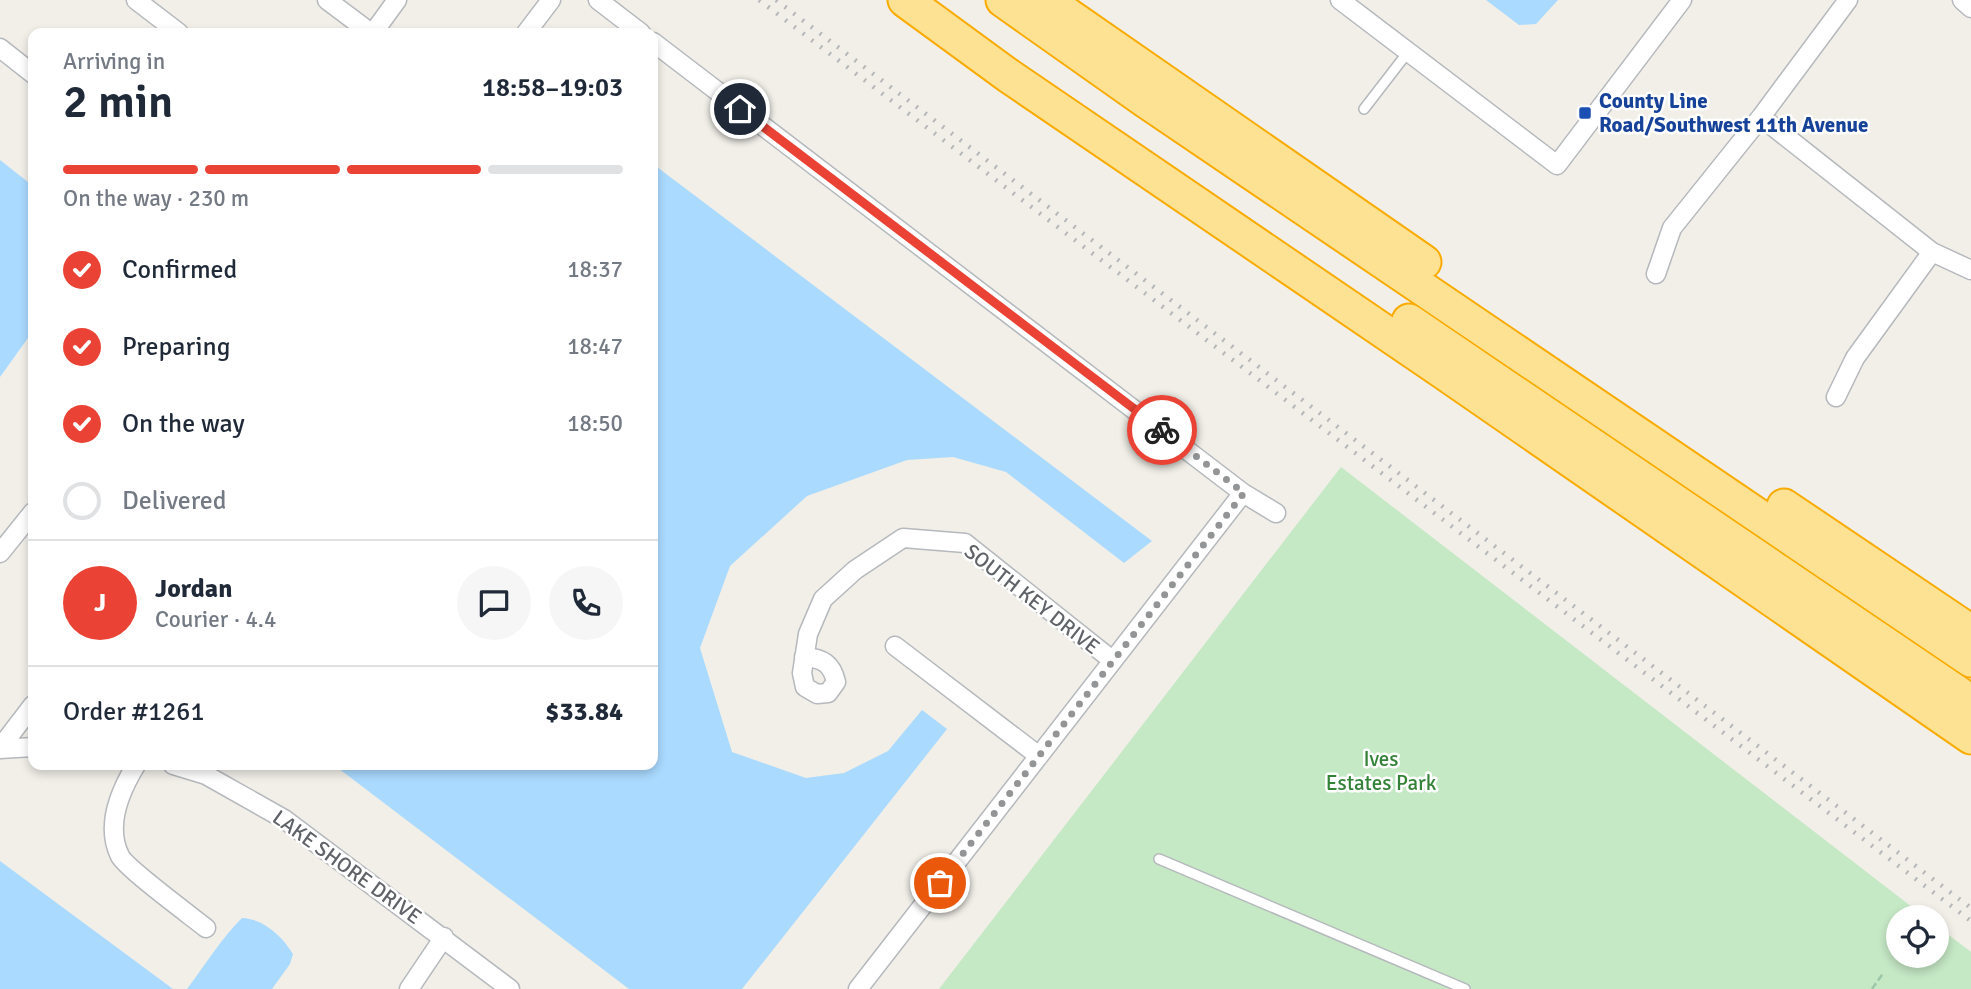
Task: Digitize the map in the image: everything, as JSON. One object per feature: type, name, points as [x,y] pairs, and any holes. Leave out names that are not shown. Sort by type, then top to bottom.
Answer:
[{"type":"highway","points":[[905,0],[1009,76],[1971,737]]},
{"type":"highway","points":[[943,0],[1024,61],[1971,702]]},
{"type":"highway","points":[[1003,0],[1146,101],[1971,660]]},
{"type":"highway","points":[[1046,0],[1481,301],[1971,632]]},
{"type":"street","points":[[136,0],[172,28]]},
{"type":"street","points":[[327,0],[365,28]]},
{"type":"street","points":[[376,28],[397,0]]},
{"type":"street","points":[[530,28],[551,0]]},
{"type":"street","points":[[598,0],[634,28]]},
{"type":"street","points":[[1340,0],[1557,165],[1682,0]]},
{"type":"street","points":[[1656,274],[1672,228],[1761,117],[1848,0]]},
{"type":"street","points":[[1962,0],[1971,8]]},
{"type":"street","points":[[658,46],[1244,493],[1276,513]]},
{"type":"street","points":[[0,48],[28,70]]},
{"type":"street","points":[[1761,117],[1933,252],[1971,270]]},
{"type":"street","points":[[1836,397],[1855,358],[1933,252]]},
{"type":"street","points":[[858,989],[1244,493]]},
{"type":"street","points":[[0,553],[28,518]]},
{"type":"street","name":"SOUTH KEY DRIVE","points":[[804,657],[808,634],[823,599],[855,570],[903,538],[965,543],[1112,660]]},
{"type":"street","points":[[895,646],[1039,756]]},
{"type":"street","points":[[0,748],[28,712]]},
{"type":"street","points":[[0,748],[28,747]]},
{"type":"street","points":[[133,770],[122,787],[113,827],[120,858],[206,928]]},
{"type":"street","name":"LAKE SHORE DRIVE","points":[[190,770],[206,775],[284,819],[510,989]]},
{"type":"street","points":[[409,989],[444,937]]},
{"type":"lane","points":[[1364,110],[1408,52]]},
{"type":"lane","points":[[1159,859],[1465,989]]},
{"type":"path","points":[[1872,989],[1884,972]]},
{"type":"green space","name":"Ives Estates Park","points":[[1341,467],[1909,905],[1886,905],[1886,968],[1949,968],[1949,935],[1971,952],[1971,989],[939,989]]},
{"type":"water","points":[[1486,0],[1558,0],[1536,24],[1519,25]]},
{"type":"water","points":[[0,160],[28,182],[28,338],[0,377]]},
{"type":"water","points":[[658,168],[1152,541],[1124,563],[1006,472],[953,457],[907,460],[807,496],[730,566],[700,648],[732,752],[806,778],[844,773],[888,751],[922,710],[947,729],[742,989],[629,989],[341,770],[658,770]]},
{"type":"water","points":[[0,861],[173,989],[0,989]]},
{"type":"water","points":[[242,918],[265,925],[293,954],[290,964],[272,989],[187,989],[220,943]]},
{"type":"railway","points":[[759,0],[1971,921]]},
{"type":"railway","points":[[776,0],[1971,908]]},
{"type":"way so far","points":[[940,883],[1244,493],[1162,430]]},
{"type":"place","name":"County Line Road/Southwest 11th Avenue","points":[[1585,113]]},
{"type":"route","points":[[740,109],[1162,430]]}]
